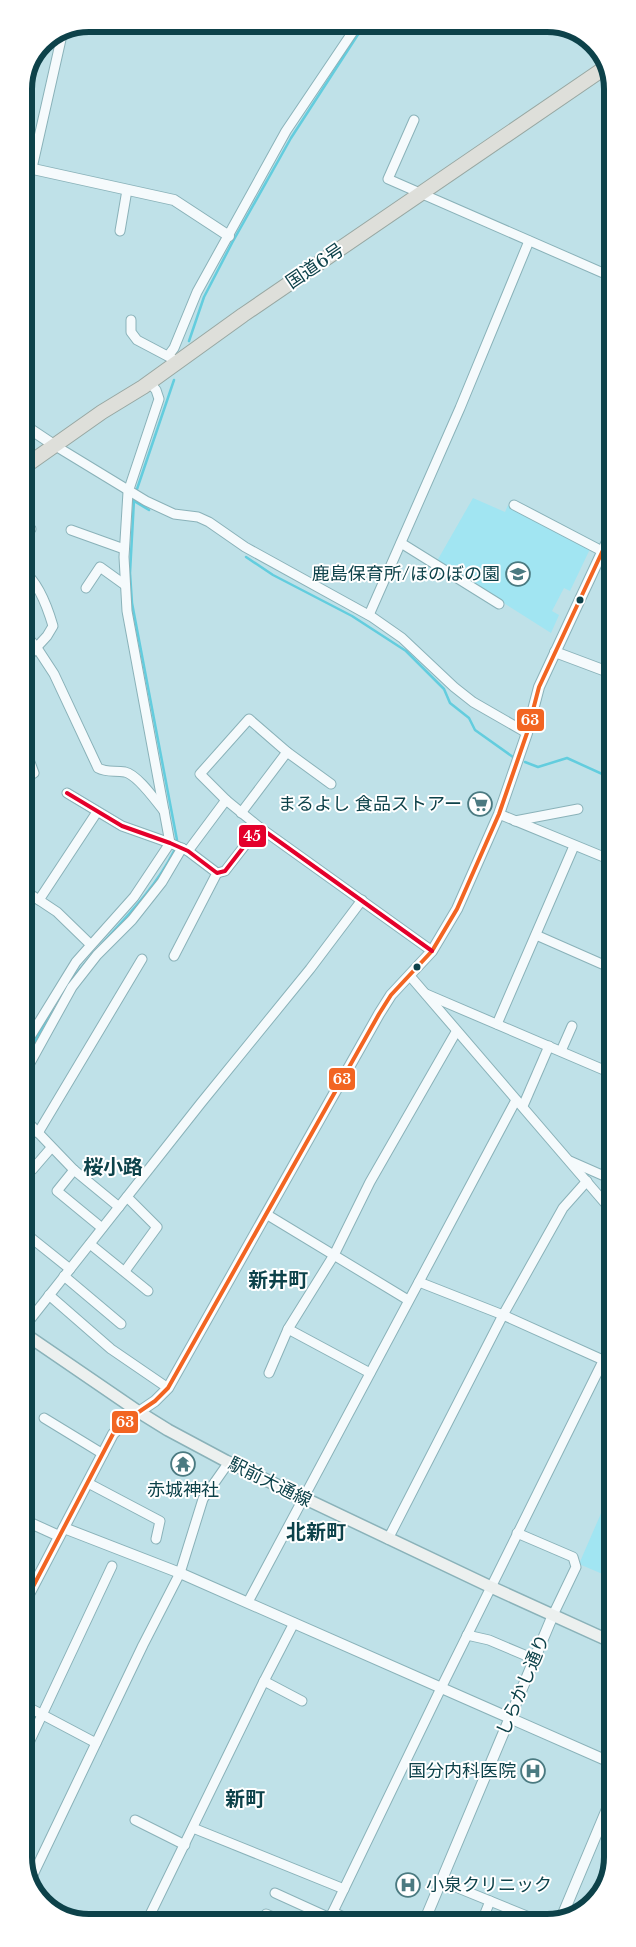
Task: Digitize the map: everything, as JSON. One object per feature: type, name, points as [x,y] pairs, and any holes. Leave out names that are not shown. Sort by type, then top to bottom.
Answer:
[{"type":"highway","name":"国道6号","points":[[32,461],[149,382],[173,359],[600,71]]},
{"type":"main road","name":"駅前大通線","points":[[32,1339],[139,1412],[168,1430],[229,1462],[388,1539],[604,1638]]},
{"type":"street","points":[[132,320],[132,332],[137,340],[173,359],[174,348],[197,292],[286,131],[352,33]]},
{"type":"street","points":[[32,152],[61,41]]},
{"type":"street","points":[[414,120],[388,179],[604,273]]},
{"type":"street","points":[[32,169],[174,200],[229,236]]},
{"type":"street","points":[[120,231],[127,190]]},
{"type":"street","points":[[369,615],[460,408],[530,241]]},
{"type":"street","points":[[32,1033],[62,984],[90,944],[134,897],[170,843],[127,611],[125,585],[124,549],[128,492],[159,399],[156,390],[149,382]]},
{"type":"street","points":[[32,430],[128,492],[174,514],[198,517],[209,522],[245,547],[369,615],[402,638],[454,687],[474,702],[527,733]]},
{"type":"street","points":[[514,505],[602,552]]},
{"type":"street","points":[[71,530],[124,549]]},
{"type":"street","points":[[401,543],[499,604]]},
{"type":"street","points":[[32,1588],[103,1454],[120,1426],[154,1402],[168,1388],[379,1014],[391,995],[432,951],[457,910],[499,814],[527,733],[539,687],[604,548]]},
{"type":"street","points":[[86,588],[100,567],[125,585]]},
{"type":"street","points":[[32,581],[53,626],[32,653]]},
{"type":"street","points":[[32,643],[54,674],[98,768],[104,772],[124,772],[133,775],[164,811]]},
{"type":"street","points":[[555,652],[604,670]]},
{"type":"street","points":[[331,784],[287,752],[250,719],[200,774],[226,800],[259,827],[432,951]]},
{"type":"street","points":[[241,813],[287,752]]},
{"type":"street","points":[[67,793],[122,826],[185,849],[217,873]]},
{"type":"street","points":[[32,1059],[72,987],[98,954],[132,920],[185,849],[226,800]]},
{"type":"street","points":[[515,821],[578,809]]},
{"type":"street","points":[[39,900],[97,812]]},
{"type":"street","points":[[499,814],[604,857]]},
{"type":"street","points":[[174,956],[217,873],[225,871],[259,827]]},
{"type":"street","points":[[497,1024],[574,846]]},
{"type":"street","points":[[32,896],[57,912],[90,944]]},
{"type":"street","points":[[32,1317],[362,900]]},
{"type":"street","points":[[536,935],[604,965]]},
{"type":"street","points":[[38,1133],[142,959]]},
{"type":"street","points":[[410,976],[456,1032],[604,1201]]},
{"type":"street","points":[[424,992],[604,1070]]},
{"type":"street","points":[[561,1051],[572,1026]]},
{"type":"street","points":[[269,1373],[288,1329],[334,1254],[370,1182],[456,1032]]},
{"type":"street","points":[[248,1602],[408,1300],[549,1046]]},
{"type":"street","points":[[32,1127],[74,1170],[118,1207]]},
{"type":"street","points":[[32,1170],[52,1148]]},
{"type":"street","points":[[568,1160],[604,1176]]},
{"type":"street","points":[[74,1170],[57,1191],[102,1228]]},
{"type":"street","points":[[388,1539],[503,1315],[563,1208],[587,1181]]},
{"type":"street","points":[[125,1271],[157,1226],[127,1197]]},
{"type":"street","points":[[266,1214],[408,1300]]},
{"type":"street","points":[[32,1240],[121,1324]]},
{"type":"street","points":[[90,1244],[148,1291]]},
{"type":"street","points":[[332,1914],[441,1687],[603,1360],[503,1315],[418,1282]]},
{"type":"street","points":[[49,1295],[111,1349],[168,1388]]},
{"type":"street","points":[[288,1329],[370,1373]]},
{"type":"street","points":[[44,1418],[103,1454]]},
{"type":"street","points":[[34,1872],[143,1644],[180,1573],[203,1499],[229,1462]]},
{"type":"street","points":[[88,1483],[160,1521],[156,1538]]},
{"type":"street","points":[[32,1523],[180,1573],[604,1759]]},
{"type":"street","points":[[518,1533],[573,1557],[576,1567],[553,1615]]},
{"type":"street","points":[[32,1737],[112,1566]]},
{"type":"street","name":"しらかし通り","points":[[427,1914],[553,1615]]},
{"type":"street","points":[[150,1914],[294,1623]]},
{"type":"street","points":[[467,1635],[490,1640],[534,1659]]},
{"type":"street","points":[[264,1681],[302,1701]]},
{"type":"street","points":[[32,1709],[96,1743]]},
{"type":"street","points":[[564,1912],[604,1816]]},
{"type":"street","points":[[134,1820],[185,1845]]},
{"type":"street","points":[[193,1828],[344,1889]]},
{"type":"street","points":[[441,1880],[521,1914]]},
{"type":"street","points":[[275,1893],[321,1914]]},
{"type":"street","points":[[485,1914],[490,1901]]},
{"type":"shaded area","name":"鹿島保育所/ほのぼの園","points":[[473,498],[505,512],[508,505],[590,549],[570,591],[564,588],[552,611],[559,615],[551,633],[437,561]]},
{"type":"shaded area","points":[[604,1506],[604,1575],[579,1564]]},
{"type":"waterway","points":[[189,341],[204,297],[232,243],[291,138],[360,33]]},
{"type":"waterway","points":[[136,492],[174,380]]},
{"type":"waterway","points":[[134,500],[130,573],[132,603],[177,840]]},
{"type":"waterway","points":[[134,501],[149,510]]},
{"type":"waterway","points":[[246,557],[273,575],[352,616],[406,651],[444,689],[450,703],[469,718],[475,730],[513,757]]},
{"type":"waterway","points":[[525,762],[538,767],[567,758],[604,775]]},
{"type":"waterway","points":[[62,993],[75,975],[150,889],[174,851]]},
{"type":"waterway","points":[[32,1046],[53,1008]]},
{"type":"transit line","name":"63","points":[[32,1589],[113,1434],[127,1420],[155,1401],[168,1388],[379,1014],[391,995],[432,951],[457,909],[499,814],[527,733],[539,687],[604,548]]},
{"type":"transit line","name":"45","points":[[67,793],[122,826],[188,851],[217,873],[225,871],[259,827],[432,951]]},
{"type":"place","name":"鹿島保育所/ほのぼの園","points":[[518,574]]},
{"type":"place","name":"まるよし 食品ストアー","points":[[480,804]]},
{"type":"place","name":"赤城神社","points":[[183,1464]]},
{"type":"place","name":"国分内科医院","points":[[533,1771]]},
{"type":"place","name":"小泉クリニック","points":[[408,1885]]},
{"type":"district","name":"桜小路","points":[[113,1167]]},
{"type":"district","name":"新井町","points":[[278,1280]]},
{"type":"district","name":"北新町","points":[[316,1532]]},
{"type":"district","name":"新町","points":[[245,1799]]}]
